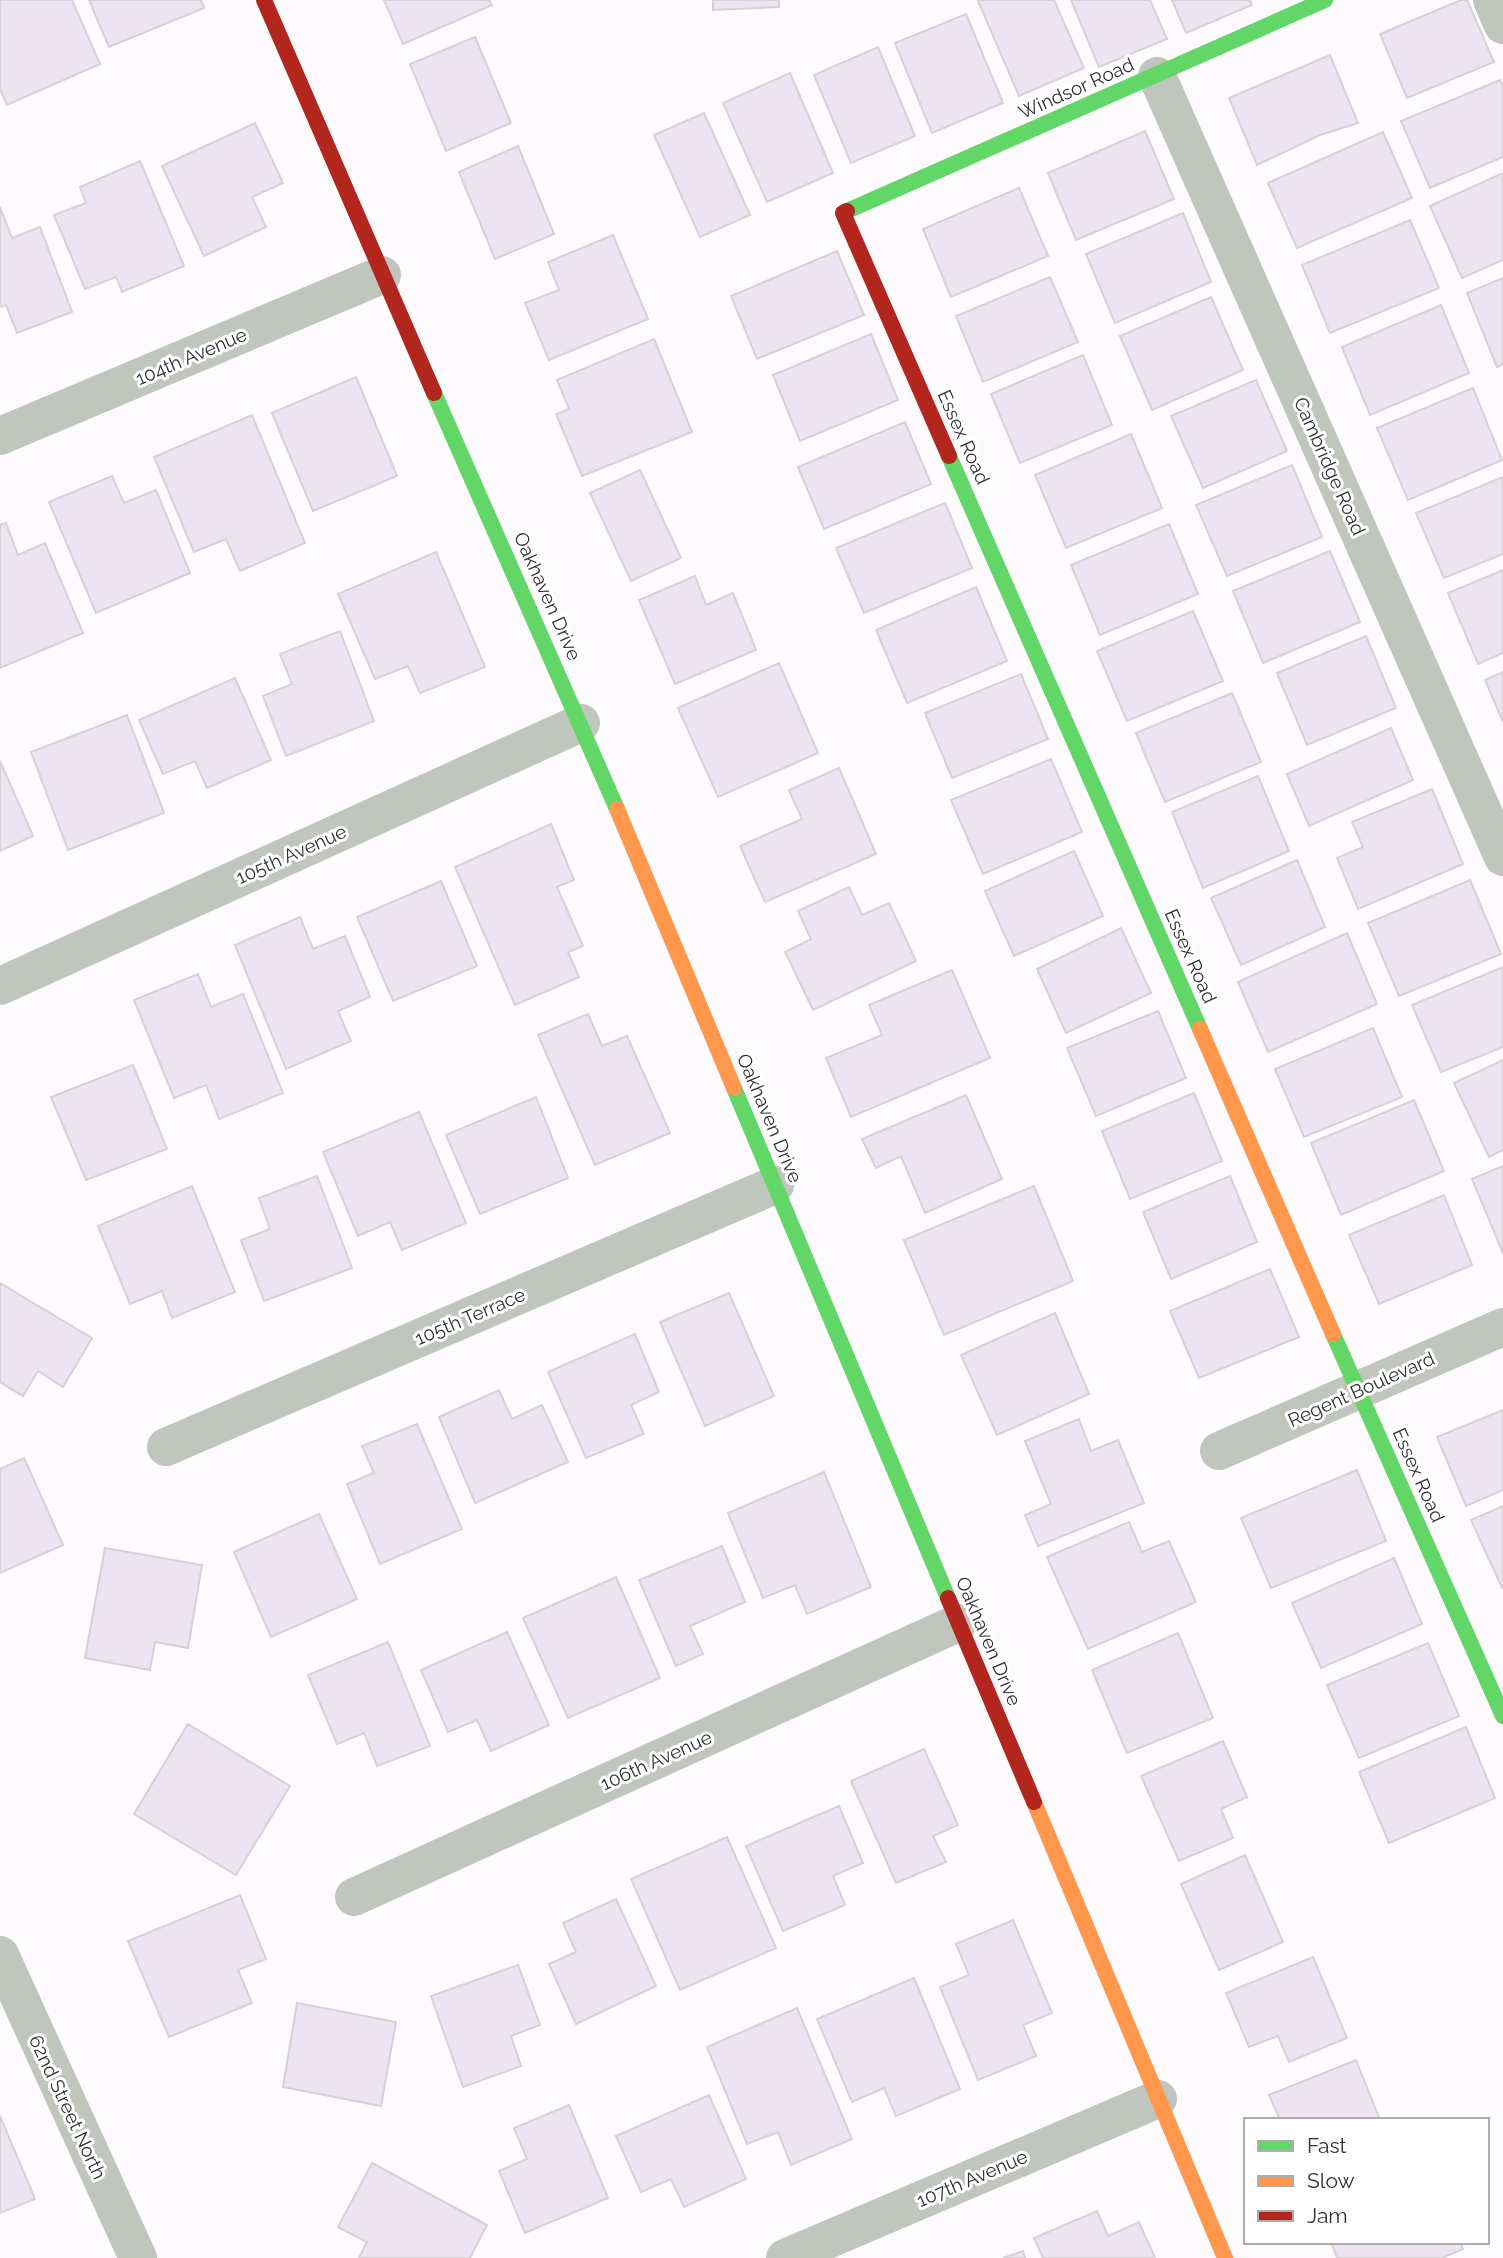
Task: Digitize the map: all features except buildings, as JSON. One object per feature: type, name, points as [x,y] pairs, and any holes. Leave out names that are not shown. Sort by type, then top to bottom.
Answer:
[{"type":"street","name":"Oakhaven Drive","points":[[264,0],[382,275],[581,723],[1225,2258]]},
{"type":"street","name":"Windsor Road","points":[[843,213],[1325,0]]},
{"type":"street","points":[[1492,0],[1503,25]]},
{"type":"street","name":"Cambridge Road","points":[[1157,76],[1503,857]]},
{"type":"street","name":"Essex Road","points":[[843,213],[1357,1389],[1503,1716]]},
{"type":"street","name":"104th Avenue","points":[[0,436],[382,275]]},
{"type":"street","name":"105th Avenue","points":[[0,986],[581,723]]},
{"type":"street","name":"105th Terrace","points":[[166,1447],[775,1185]]},
{"type":"street","name":"Regent Boulevard","points":[[1219,1451],[1503,1327]]},
{"type":"street","name":"106th Avenue","points":[[354,1897],[958,1623]]},
{"type":"street","name":"62nd Street North","points":[[0,1955],[138,2258]]},
{"type":"street","name":"107th Avenue","points":[[785,2258],[1158,2099]]},
{"type":"traffic: fast","points":[[847,211],[1325,0]]},
{"type":"traffic: fast","points":[[434,393],[617,809]]},
{"type":"traffic: fast","points":[[949,456],[1200,1029]]},
{"type":"traffic: fast","points":[[734,1088],[948,1598]]},
{"type":"traffic: fast","points":[[1333,1334],[1503,1716]]},
{"type":"traffic: slow","points":[[617,809],[734,1088]]},
{"type":"traffic: slow","points":[[1200,1029],[1333,1334]]},
{"type":"traffic: slow","points":[[1034,1802],[1225,2258]]},
{"type":"traffic: jam","points":[[264,0],[434,393]]},
{"type":"traffic: jam","points":[[847,211],[843,213],[949,456]]},
{"type":"traffic: jam","points":[[948,1598],[1034,1802]]}]
